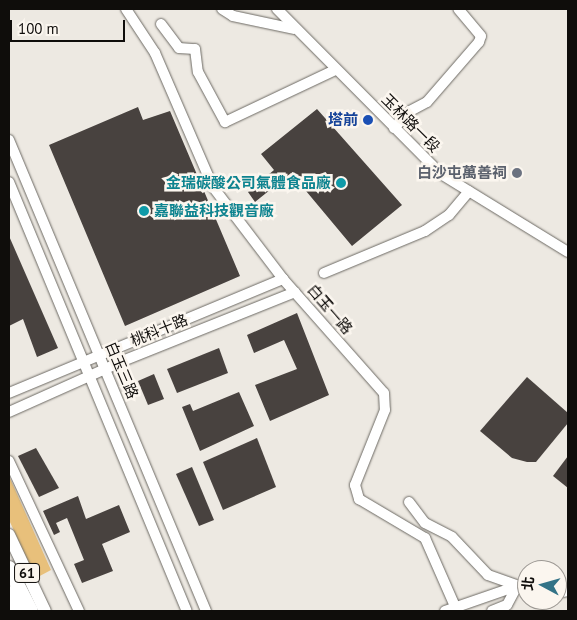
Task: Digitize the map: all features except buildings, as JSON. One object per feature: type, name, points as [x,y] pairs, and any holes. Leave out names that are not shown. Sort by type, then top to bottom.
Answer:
[{"type":"highway","name":"61","points":[[9,568],[31,611]]},
{"type":"highway","name":"61","points":[[9,593],[18,611]]},
{"type":"main road","name":"61","points":[[9,535],[45,611]]},
{"type":"street","name":"白玉一路","points":[[126,9],[155,53],[213,187],[284,279],[384,393],[385,410],[355,485],[359,499],[425,538],[456,609]]},
{"type":"street","points":[[222,9],[233,16],[294,29]]},
{"type":"street","name":"玉林路一段","points":[[277,9],[294,29],[440,174],[568,252]]},
{"type":"street","points":[[394,128],[410,110],[427,102],[479,42],[481,36],[458,9]]},
{"type":"street","points":[[161,24],[179,48],[195,49],[198,72],[225,122],[335,70]]},
{"type":"street","name":"白玉三路","points":[[9,140],[206,611]]},
{"type":"street","points":[[9,182],[187,611]]},
{"type":"street","points":[[324,273],[425,231],[449,215],[470,192]]},
{"type":"street","name":"桃科十路","points":[[9,393],[284,279]]},
{"type":"street","name":"桃科十路","points":[[9,412],[88,376],[295,292]]},
{"type":"street","points":[[9,461],[79,611]]},
{"type":"street","points":[[410,502],[425,522],[452,537],[488,575],[517,586]]},
{"type":"street","points":[[445,611],[517,590]]},
{"type":"street","points":[[492,611],[507,605],[517,594]]},
{"type":"shaded area","points":[[9,476],[51,570],[36,578],[9,520]]},
{"type":"place","name":"塔前","points":[[368,120]]},
{"type":"place","name":"白沙屯萬善祠","points":[[517,173]]},
{"type":"place","name":"金瑞碳酸公司氣體食品廠","points":[[341,183]]},
{"type":"place","name":"嘉聯益科技觀音廠","points":[[144,211]]}]
